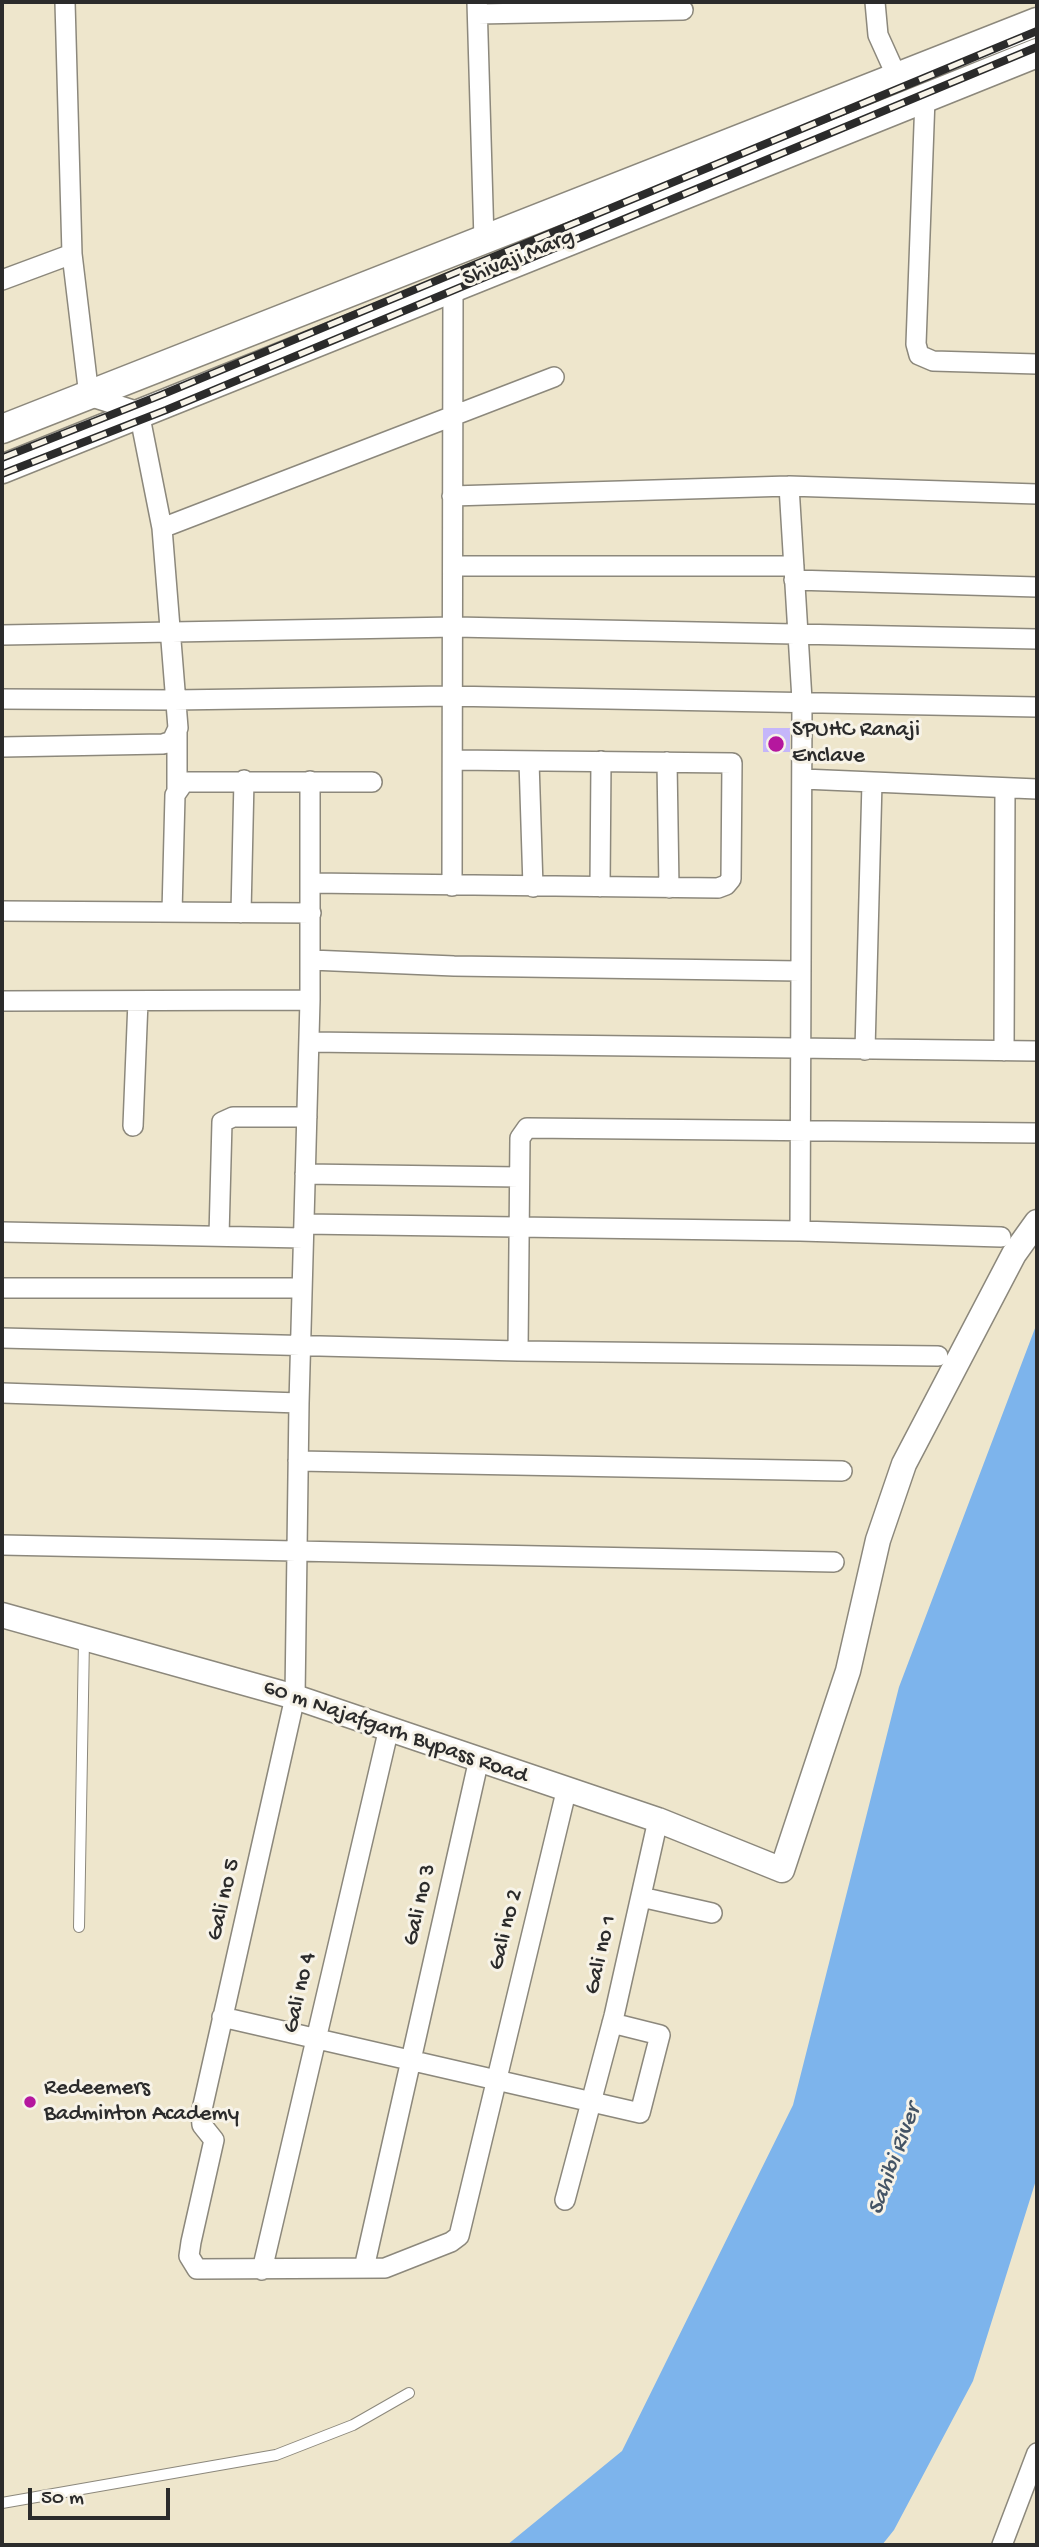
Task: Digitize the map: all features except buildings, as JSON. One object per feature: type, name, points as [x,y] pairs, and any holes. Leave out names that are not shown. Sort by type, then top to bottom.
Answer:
[{"type":"main road","name":"Shivaji Marg","points":[[2,429],[1037,22]]},
{"type":"main road","name":"Shivaji Marg","points":[[2,469],[1037,53]]},
{"type":"street","points":[[65,2],[72,254],[89,396],[139,412],[162,528],[172,632],[177,732],[172,912]]},
{"type":"street","points":[[875,2],[878,35],[897,77]]},
{"type":"street","points":[[484,240],[477,8],[683,10]]},
{"type":"street","points":[[925,97],[916,344],[919,355],[933,361],[1037,364]]},
{"type":"street","points":[[2,280],[72,254]]},
{"type":"street","points":[[452,886],[455,627],[452,496],[453,286]]},
{"type":"street","points":[[162,528],[554,377]]},
{"type":"street","points":[[452,496],[789,486],[1037,494]]},
{"type":"street","points":[[789,486],[802,700],[800,1231]]},
{"type":"street","points":[[454,566],[794,573],[1037,587]]},
{"type":"street","points":[[2,635],[455,627],[1037,639]]},
{"type":"street","points":[[2,699],[174,700],[453,696],[1037,706]]},
{"type":"street","points":[[2,747],[163,744],[172,741],[177,732]]},
{"type":"street","points":[[311,883],[718,888],[731,879],[732,763],[454,760]]},
{"type":"street","points":[[529,761],[533,887]]},
{"type":"street","points":[[600,887],[601,761]]},
{"type":"street","points":[[667,762],[669,888]]},
{"type":"street","points":[[803,779],[1037,789]]},
{"type":"street","points":[[177,791],[184,782],[192,780],[372,782]]},
{"type":"street","points":[[241,913],[244,780]]},
{"type":"street","name":"Gali no 5","points":[[262,2270],[204,2271],[192,2263],[191,2242],[214,2146],[212,2134],[202,2125],[201,2114],[295,1697],[300,1345],[311,960],[310,781]]},
{"type":"street","points":[[865,1050],[872,782]]},
{"type":"street","points":[[1004,1051],[1005,789]]},
{"type":"street","points":[[2,911],[311,913]]},
{"type":"street","points":[[311,960],[454,966],[800,971]]},
{"type":"street","points":[[2,1001],[310,1000]]},
{"type":"street","points":[[132,1126],[138,1001]]},
{"type":"street","points":[[309,1042],[1037,1051]]},
{"type":"street","points":[[219,1236],[222,1122],[233,1117],[307,1117]]},
{"type":"street","points":[[517,1351],[520,1138],[527,1128],[1037,1133]]},
{"type":"street","points":[[305,1174],[519,1177]]},
{"type":"street","name":"60 m Najafgarh Bypass Road","points":[[2,1615],[295,1697],[658,1820],[782,1870],[848,1671],[878,1540],[904,1464],[1014,1254],[1037,1222]]},
{"type":"street","points":[[2,1232],[219,1236],[304,1231],[519,1226],[1001,1237]]},
{"type":"street","points":[[2,1288],[302,1288]]},
{"type":"street","points":[[2,1338],[517,1351],[938,1356]]},
{"type":"street","points":[[2,1393],[299,1403]]},
{"type":"street","points":[[298,1461],[842,1471]]},
{"type":"street","points":[[2,1545],[834,1562]]},
{"type":"street","name":"Gali no 4","points":[[262,2270],[389,1728]]},
{"type":"street","name":"Gali no 3","points":[[363,2268],[479,1759]]},
{"type":"street","name":"Gali no 2","points":[[363,2268],[392,2267],[459,2236],[566,1791]]},
{"type":"street","name":"Gali no 1","points":[[565,2200],[612,2024],[658,1820]]},
{"type":"street","name":"Gali no 1","points":[[640,1897],[712,1913]]},
{"type":"street","points":[[222,2017],[640,2113],[660,2035],[612,2024]]},
{"type":"street","points":[[262,2270],[363,2268]]},
{"type":"street","points":[[1002,2545],[1037,2453]]},
{"type":"lane","points":[[79,1927],[84,1638]]},
{"type":"lane","points":[[2,2503],[276,2455],[353,2425],[409,2393]]},
{"type":"water","name":"Sahibi River","points":[[1037,1323],[1037,2177],[973,2381],[894,2530],[882,2545],[507,2545],[622,2451],[793,2105],[899,1687]]},
{"type":"railway","points":[[2,458],[161,395],[1037,31]]},
{"type":"railway","points":[[2,474],[166,410],[1037,47]]},
{"type":"place","name":"SPUHC Ranaji Enclave","points":[[776,744]]},
{"type":"place","name":"Redeemers Badminton Academy","points":[[30,2102]]}]
